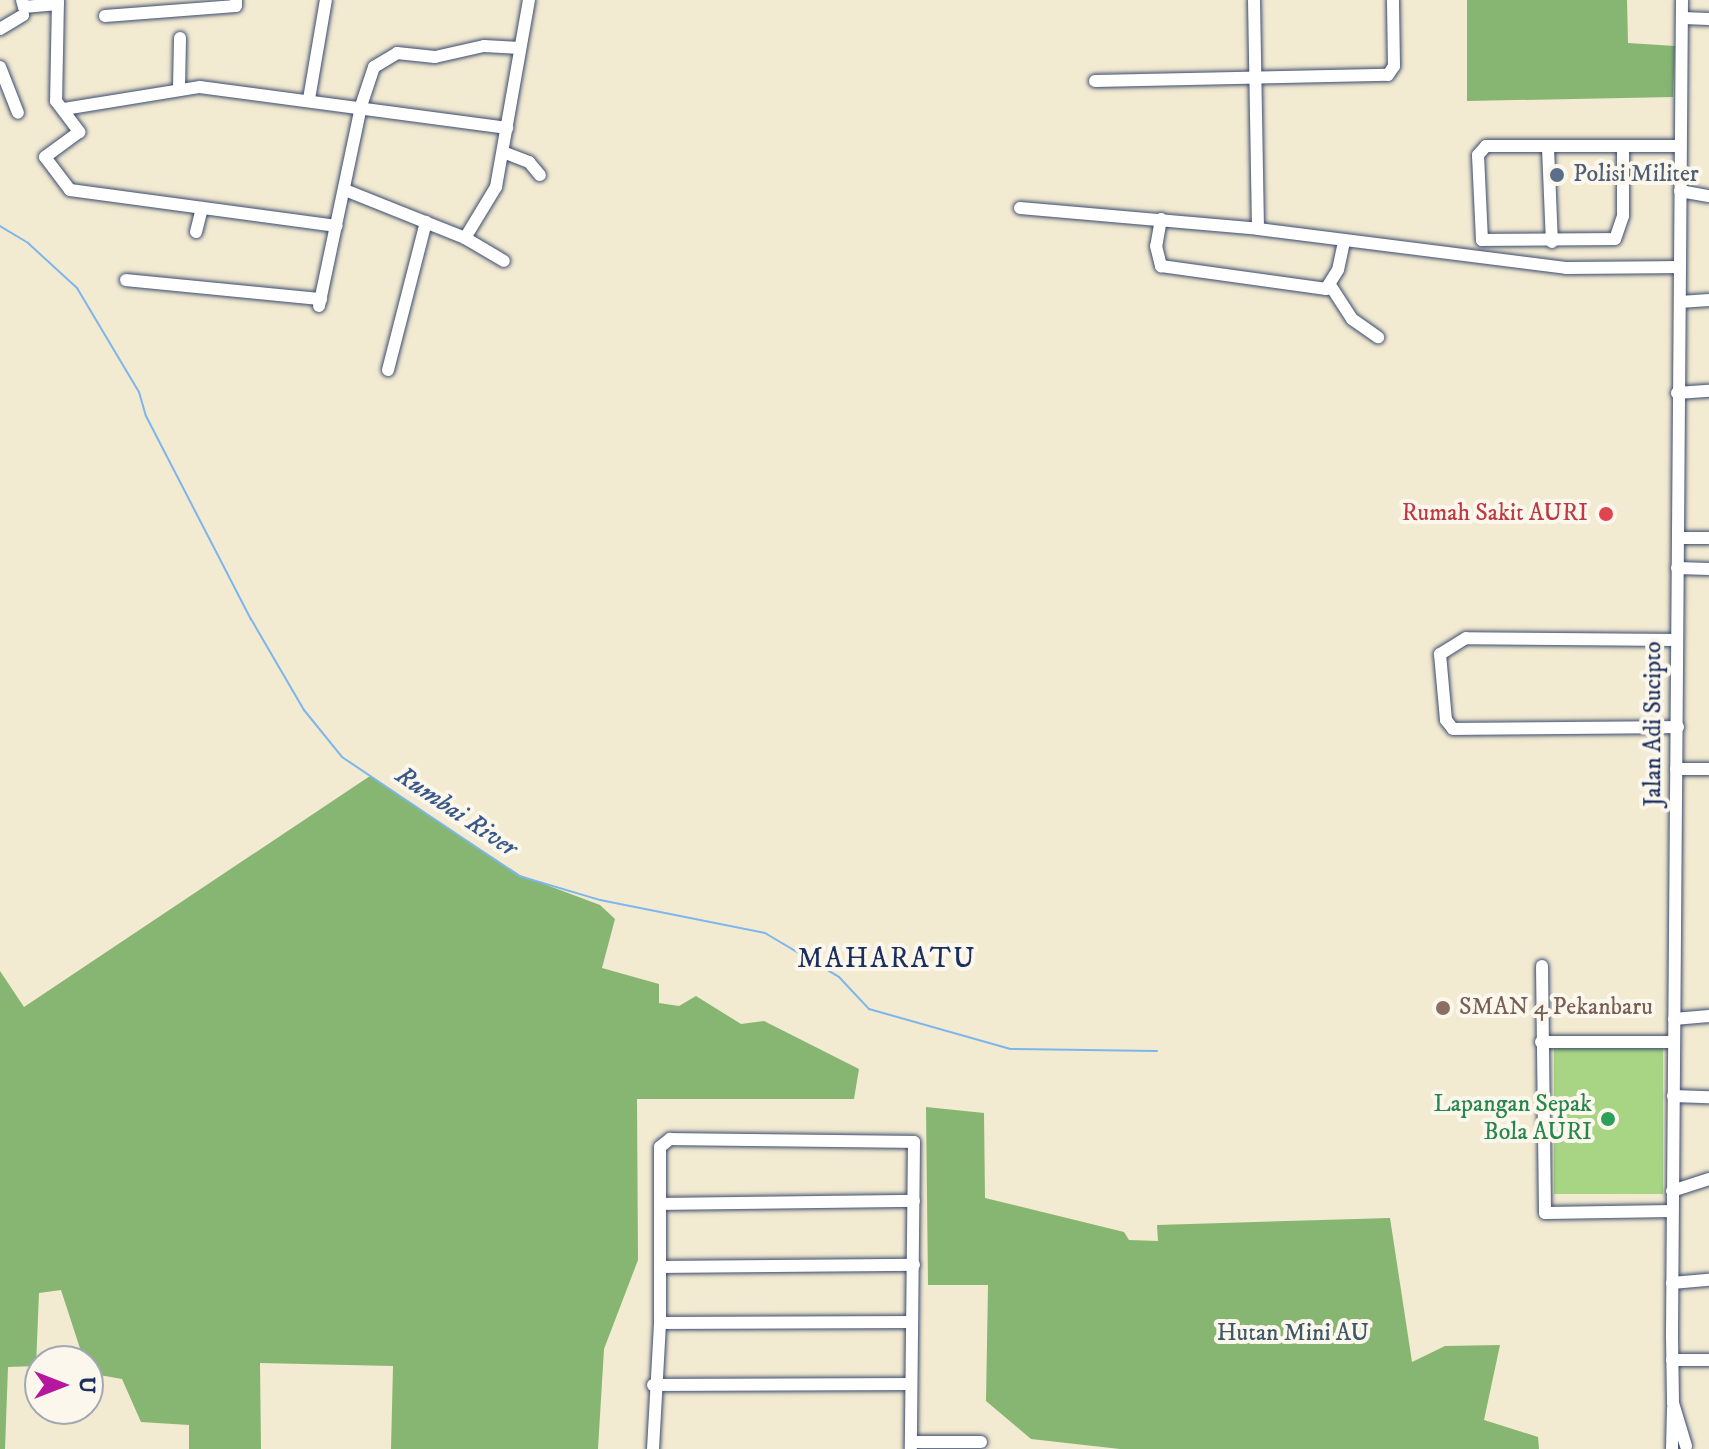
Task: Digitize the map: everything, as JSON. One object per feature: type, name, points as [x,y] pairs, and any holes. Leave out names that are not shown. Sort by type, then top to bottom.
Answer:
[{"type":"street","points":[[22,0],[24,7],[58,2],[56,101],[79,132],[45,157],[70,190],[337,226]]},
{"type":"street","points":[[105,16],[236,6],[236,0]]},
{"type":"street","points":[[309,99],[326,0]]},
{"type":"street","points":[[465,238],[496,187],[529,0]]},
{"type":"street","points":[[1254,0],[1258,229]]},
{"type":"street","points":[[1095,81],[1388,75],[1394,66],[1393,0]]},
{"type":"street","name":"Jalan Adi Sucipto","points":[[1682,0],[1672,1360],[1673,1403],[1687,1448]]},
{"type":"street","points":[[0,29],[23,15]]},
{"type":"street","points":[[1682,18],[1709,19]]},
{"type":"street","points":[[179,87],[180,38]]},
{"type":"street","points":[[126,280],[320,302],[371,71],[397,53],[435,57],[484,46],[520,48]]},
{"type":"street","points":[[0,67],[18,113]]},
{"type":"street","points":[[64,109],[179,87],[309,99],[507,128]]},
{"type":"street","points":[[1623,147],[1621,231],[1615,239],[1490,243],[1482,240],[1479,230],[1479,151],[1494,145],[1548,148],[1680,146]]},
{"type":"street","points":[[1548,148],[1552,242]]},
{"type":"street","points":[[503,152],[529,162],[540,175]]},
{"type":"street","points":[[345,190],[465,238],[504,261]]},
{"type":"street","points":[[1680,191],[1709,196]]},
{"type":"street","points":[[196,232],[202,208]]},
{"type":"street","points":[[1020,208],[1258,229],[1566,268],[1680,267]]},
{"type":"street","points":[[1161,219],[1156,246],[1161,266],[1326,289],[1344,242]]},
{"type":"street","points":[[388,370],[426,222]]},
{"type":"street","points":[[1330,285],[1352,319],[1378,337]]},
{"type":"street","points":[[1680,302],[1709,300]]},
{"type":"street","points":[[1677,393],[1709,391]]},
{"type":"street","points":[[1678,538],[1709,538]]},
{"type":"street","points":[[1677,568],[1709,569]]},
{"type":"street","points":[[1677,640],[1466,638],[1440,654],[1446,720],[1453,729],[1678,727]]},
{"type":"street","points":[[1676,769],[1709,769]]},
{"type":"street","points":[[1542,966],[1545,1213],[1672,1211]]},
{"type":"street","points":[[1674,1019],[1709,1016]]},
{"type":"street","points":[[1541,1042],[1674,1042]]},
{"type":"street","points":[[1673,1096],[1709,1097]]},
{"type":"street","points":[[653,1449],[653,1385],[662,1267],[660,1147],[670,1139],[914,1142],[911,1446],[981,1442]]},
{"type":"street","points":[[1672,1191],[1709,1179]]},
{"type":"street","points":[[663,1204],[914,1201]]},
{"type":"street","points":[[662,1267],[914,1265]]},
{"type":"street","points":[[1672,1283],[1709,1280]]},
{"type":"street","points":[[660,1323],[911,1322]]},
{"type":"street","points":[[1672,1360],[1709,1360]]},
{"type":"street","points":[[653,1385],[911,1384]]},
{"type":"street","points":[[1673,1403],[1672,1449],[1687,1448]]},
{"type":"green space","points":[[1467,0],[1627,0],[1628,43],[1675,46],[1673,97],[1467,101]]},
{"type":"green space","points":[[370,776],[520,875],[600,905],[615,919],[602,968],[659,984],[659,1003],[679,1006],[696,996],[741,1024],[764,1021],[859,1069],[854,1099],[637,1099],[638,1260],[604,1349],[598,1449],[391,1449],[393,1366],[260,1363],[261,1449],[189,1449],[189,1425],[141,1422],[122,1379],[104,1376],[104,1345],[79,1345],[61,1290],[39,1293],[37,1345],[24,1345],[24,1366],[8,1367],[5,1449],[0,1449],[0,971],[24,1007]]},
{"type":"green space","name":"Lapangan Sepak Bola AURI","points":[[1554,1045],[1663,1045],[1663,1194],[1554,1194]]},
{"type":"green space","name":"Hutan Mini AU","points":[[926,1107],[984,1113],[985,1198],[1124,1232],[1129,1240],[1158,1241],[1157,1225],[1390,1218],[1412,1362],[1445,1346],[1500,1345],[1484,1420],[1538,1437],[1539,1449],[1120,1449],[1031,1439],[986,1401],[988,1285],[928,1285]]},
{"type":"waterway","name":"Rumbai River","points":[[0,226],[28,243],[77,288],[139,392],[146,416],[251,619],[304,710],[342,757],[519,876],[600,900],[765,933],[839,977],[869,1009],[1010,1049],[1157,1051]]},
{"type":"place","name":"Polisi Militer","points":[[1557,175]]},
{"type":"place","name":"Rumah Sakit AURI","points":[[1606,514]]},
{"type":"place","name":"SMAN 4 Pekanbaru","points":[[1443,1008]]},
{"type":"place","name":"Lapangan Sepak Bola AURI","points":[[1608,1119]]},
{"type":"district","name":"MAHARATU","points":[[887,959]]}]
